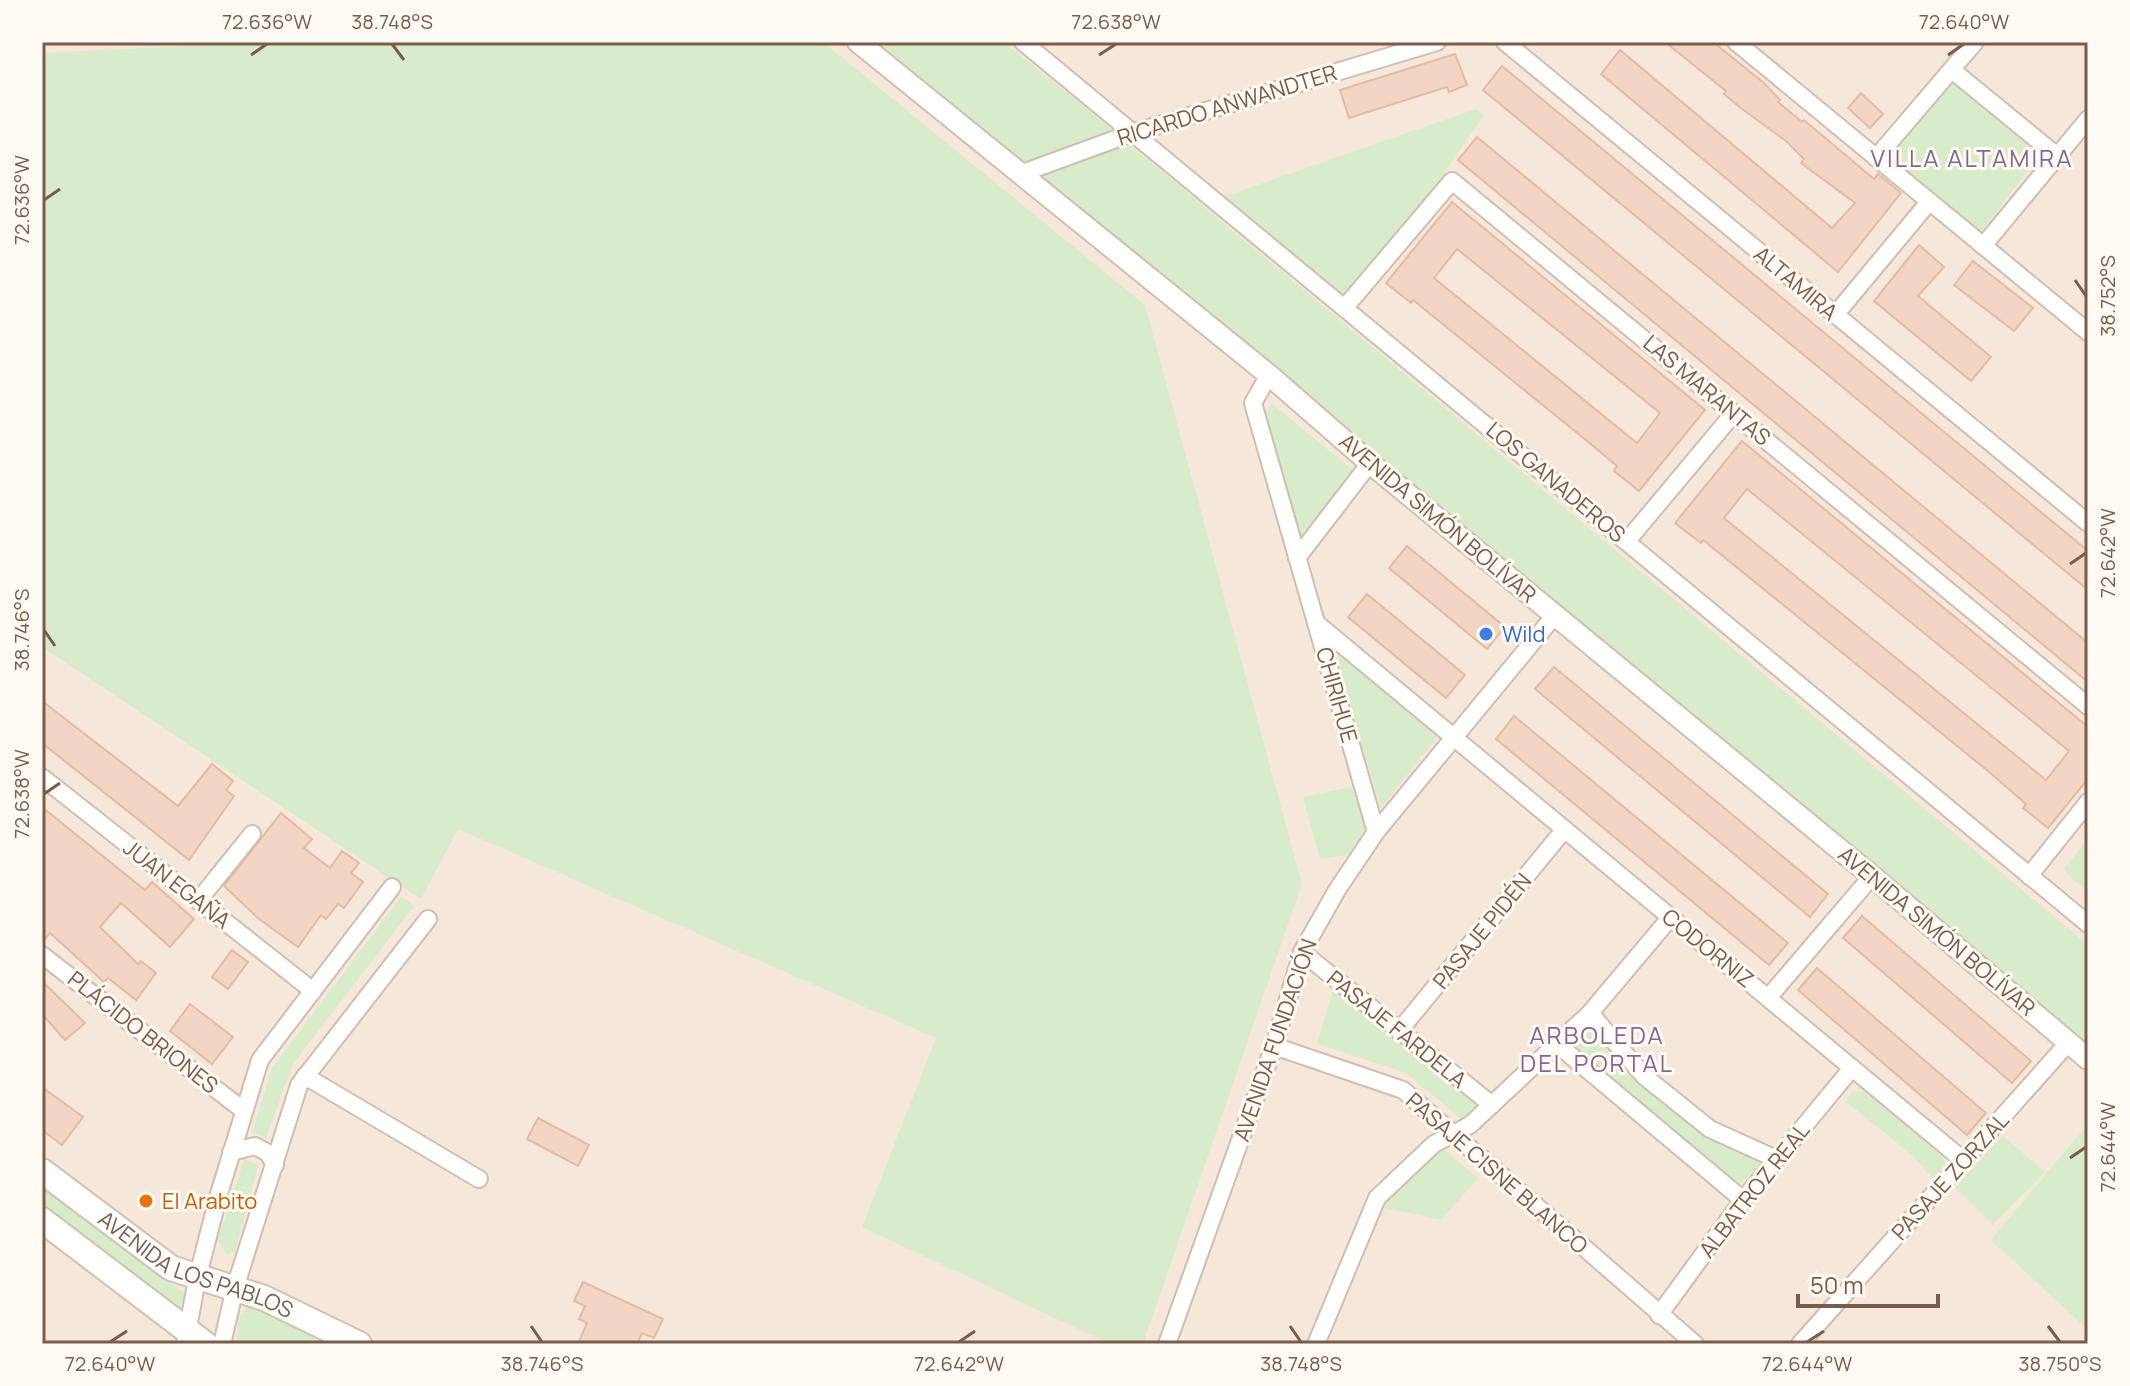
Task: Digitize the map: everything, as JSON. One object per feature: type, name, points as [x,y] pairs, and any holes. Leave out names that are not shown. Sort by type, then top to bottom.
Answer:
[{"type":"main road","name":"AVENIDA LOS PABLOS","points":[[42,1171],[163,1264],[197,1279],[235,1288],[359,1344]]},
{"type":"main road","name":"AVENIDA LOS PABLOS","points":[[42,1220],[192,1341]]},
{"type":"street","name":"AVENIDA SIMÓN BOLÍVAR","points":[[858,42],[1269,375],[1370,463],[1872,876],[2088,1059]]},
{"type":"street","name":"LOS GANADEROS","points":[[1023,42],[1346,306],[2088,924]]},
{"type":"street","name":"RICARDO ANWANDTER","points":[[1020,174],[1132,133],[1437,42]]},
{"type":"street","name":"ALTAMIRA","points":[[1505,42],[2088,523]]},
{"type":"street","points":[[1736,42],[2088,332]]},
{"type":"street","points":[[1876,158],[1975,42]]},
{"type":"street","points":[[1952,70],[2057,156]]},
{"type":"street","points":[[1983,246],[2088,119]]},
{"type":"street","name":"LAS MARANTAS","points":[[1346,306],[1452,181],[2088,706]]},
{"type":"street","points":[[1835,315],[1929,202]]},
{"type":"street","name":"CHIRIHUE","points":[[1269,375],[1253,403],[1376,832]]},
{"type":"street","points":[[1627,541],[1734,413]]},
{"type":"street","points":[[1297,558],[1370,463]]},
{"type":"street","name":"AVENIDA FUNDACIÓN","points":[[1167,1344],[1274,1046],[1302,952],[1337,890],[1376,832],[1555,615]]},
{"type":"street","name":"CODORNIZ","points":[[1316,623],[1963,1160]]},
{"type":"street","name":"JUAN EGAÑA","points":[[42,777],[313,991]]},
{"type":"street","points":[[2029,876],[2088,802]]},
{"type":"street","name":"PASAJE PIDÉN","points":[[1399,1031],[1564,830]]},
{"type":"street","points":[[198,901],[252,834]]},
{"type":"street","points":[[1768,998],[1872,876]]},
{"type":"street","points":[[192,1341],[197,1279],[243,1110],[267,1049],[392,887]]},
{"type":"street","points":[[1316,1344],[1377,1198],[1434,1144],[1452,1135],[1492,1105],[1590,1013],[1670,918]]},
{"type":"street","points":[[222,1344],[235,1288],[296,1094],[305,1076],[428,919]]},
{"type":"street","name":"PASAJE FARDELA","points":[[1302,952],[1492,1105]]},
{"type":"street","name":"PLÁCIDO BRIONES","points":[[42,955],[243,1110]]},
{"type":"street","points":[[1590,1013],[1644,1076],[1710,1129],[1776,1159]]},
{"type":"street","name":"PASAJE ZORZAL","points":[[1800,1344],[2068,1043]]},
{"type":"street","points":[[1557,1044],[1743,1200]]},
{"type":"street","name":"PASAJE CISNE BLANCO","points":[[1274,1046],[1403,1090],[1695,1344]]},
{"type":"street","name":"ALBATROZ REAL","points":[[1659,1315],[1743,1200],[1852,1068]]},
{"type":"street","points":[[305,1076],[479,1179]]},
{"type":"street","points":[[231,1152],[255,1146],[268,1153],[275,1165]]},
{"type":"shaded area","points":[[42,42],[2088,42],[2088,1344],[42,1344]]},
{"type":"green space","points":[[266,42],[823,42],[1145,305],[1302,884],[1143,1344],[1110,1344],[862,1227],[936,1038],[458,829],[421,899],[42,647],[42,53]]},
{"type":"green space","points":[[872,42],[1004,42],[1092,113],[2088,945],[2088,1045],[1540,589]]},
{"type":"green space","name":"VILLA ALTAMIRA","points":[[1953,83],[2040,155],[1981,232],[1890,157]]},
{"type":"green space","points":[[1476,109],[1484,115],[1444,173],[1452,181],[1346,306],[1217,199]]},
{"type":"green space","points":[[1271,403],[1354,471],[1299,538],[1265,414]]},
{"type":"green space","points":[[1342,655],[1437,737],[1381,808],[1337,663]]},
{"type":"green space","points":[[1351,787],[1367,824],[1352,854],[1320,859],[1303,797]]},
{"type":"green space","points":[[2088,839],[2088,892],[2067,874],[2065,868]]},
{"type":"green space","points":[[401,897],[414,906],[293,1064],[266,1138],[252,1133],[272,1068]]},
{"type":"green space","points":[[1334,986],[1476,1105],[1476,1113],[1465,1122],[1406,1073],[1317,1044]]},
{"type":"green space","points":[[1592,1023],[1623,1065],[1701,1132],[1761,1163],[1738,1186],[1574,1051],[1570,1042]]},
{"type":"green space","points":[[1853,1091],[1865,1092],[1943,1157],[1946,1165],[1934,1180],[1912,1155],[1845,1101]]},
{"type":"green space","points":[[2088,1124],[2088,1330],[1991,1240]]},
{"type":"green space","points":[[2003,1136],[2045,1172],[1993,1225],[1955,1187]]},
{"type":"green space","points":[[1441,1147],[1478,1178],[1441,1220],[1381,1207],[1392,1192]]},
{"type":"green space","points":[[244,1159],[258,1165],[235,1252],[227,1255],[218,1240]]},
{"type":"green space","points":[[42,1185],[185,1294],[189,1298],[186,1309],[177,1311],[164,1302],[42,1208]]},
{"type":"green space","points":[[248,1307],[334,1344],[237,1344],[238,1318]]},
{"type":"building","points":[[1665,42],[1713,42],[1764,83],[1780,100],[1778,102],[1802,122],[1804,120],[1874,179],[1878,174],[1901,193],[1838,272],[1601,74],[1620,50],[1832,228],[1855,203],[1801,163],[1804,159],[1786,141],[1742,109],[1724,94],[1726,91]]},
{"type":"building","points":[[1455,54],[1467,85],[1449,92],[1447,87],[1349,118],[1340,90]]},
{"type":"building","points":[[1502,66],[2088,551],[2088,590],[1483,90]]},
{"type":"building","points":[[1861,93],[1883,114],[1870,128],[1848,108]]},
{"type":"building","points":[[1477,137],[2088,643],[2088,682],[1458,160]]},
{"type":"building","points":[[1452,202],[1705,410],[1639,491],[1614,471],[1617,466],[1581,436],[1413,300],[1411,303],[1386,283]],"holes":[[[1457,249],[1660,413],[1637,443],[1434,278]]]},
{"type":"building","points":[[1919,245],[1944,267],[1918,296],[1991,357],[1971,381],[1874,301]]},
{"type":"building","points":[[1973,261],[2033,308],[2014,331],[1954,285]]},
{"type":"building","points":[[1742,441],[2088,727],[2088,779],[2048,828],[2023,808],[2026,804],[1988,771],[1703,540],[1701,543],[1675,523]],"holes":[[[1747,489],[2069,751],[2046,780],[1724,518]]]},
{"type":"building","points":[[1407,546],[1505,627],[1487,649],[1389,568]]},
{"type":"building","points":[[1367,594],[1465,675],[1446,698],[1348,617]]},
{"type":"building","points":[[1554,667],[1828,894],[1810,917],[1535,689]]},
{"type":"building","points":[[42,701],[178,806],[212,764],[233,781],[226,790],[234,796],[189,860],[42,743]]},
{"type":"building","points":[[1514,716],[1788,943],[1769,965],[1496,739]]},
{"type":"building","points":[[42,807],[145,890],[152,882],[194,919],[170,947],[121,903],[100,927],[138,964],[141,961],[156,973],[136,1000],[108,978],[104,982],[50,933],[42,943]]},
{"type":"building","points":[[281,813],[312,839],[304,848],[330,868],[342,851],[359,863],[351,873],[363,882],[344,908],[338,904],[326,919],[321,915],[298,947],[259,919],[224,886]]},
{"type":"building","points":[[1862,916],[2031,1061],[2012,1083],[1843,938]]},
{"type":"building","points":[[232,950],[248,962],[228,989],[212,977]]},
{"type":"building","points":[[1817,968],[1986,1113],[1967,1135],[1798,990]]},
{"type":"building","points":[[42,981],[85,1023],[65,1040],[42,1014]]},
{"type":"building","points":[[190,1004],[233,1037],[212,1064],[170,1031]]},
{"type":"building","points":[[42,1087],[83,1117],[62,1145],[42,1130]]},
{"type":"building","points":[[538,1118],[589,1145],[578,1166],[527,1139]]},
{"type":"building","points":[[583,1282],[663,1319],[654,1338],[642,1333],[637,1344],[578,1344],[587,1323],[579,1319],[585,1306],[574,1301]]},
{"type":"place","name":"Wild","points":[[1486,634]]},
{"type":"place","name":"El Arabito","points":[[146,1201]]},
{"type":"district","name":"VILLA ALTAMIRA","points":[[1972,159]]},
{"type":"district","name":"ARBOLEDA DEL PORTAL","points":[[1597,1050]]}]
